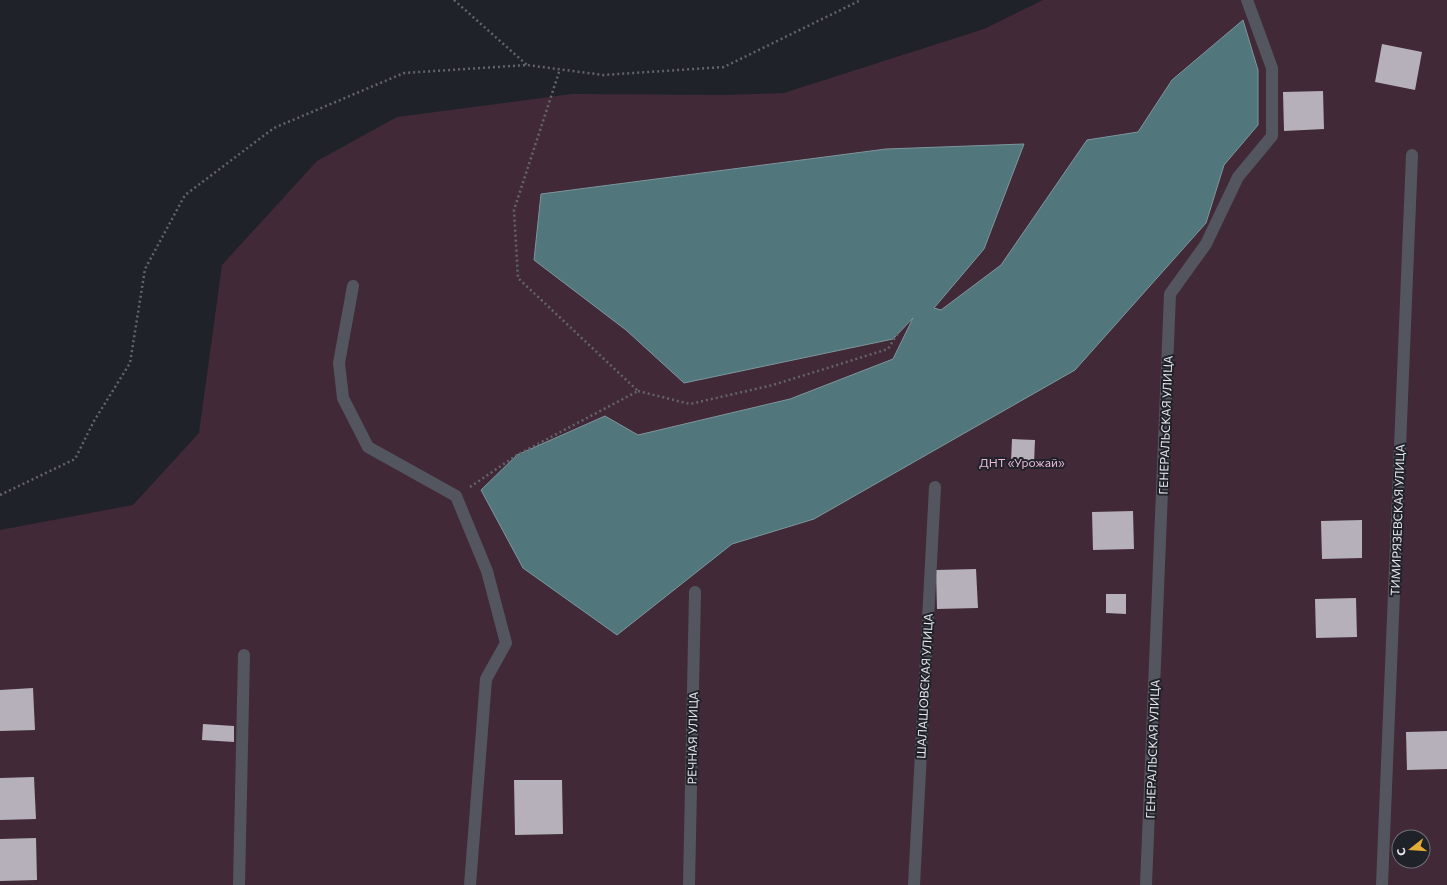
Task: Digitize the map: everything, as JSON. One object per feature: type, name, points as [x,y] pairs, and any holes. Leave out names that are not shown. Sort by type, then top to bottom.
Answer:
[{"type":"lane","name":"ГЕНЕРАЛЬСКАЯ УЛИЦА","points":[[1146,885],[1170,294],[1206,244],[1238,177],[1272,136],[1272,68],[1248,0]]},
{"type":"lane","name":"ТИМИРЯЗЕВСКАЯ УЛИЦА","points":[[1382,885],[1412,155]]},
{"type":"lane","points":[[353,286],[339,363],[343,398],[368,447],[456,496],[487,571],[506,643],[486,679],[470,885]]},
{"type":"lane","name":"ШАЛАШОВСКАЯ УЛИЦА","points":[[914,885],[935,487]]},
{"type":"lane","name":"РЕЧНАЯ УЛИЦА","points":[[689,885],[695,592]]},
{"type":"lane","points":[[238,885],[244,655]]},
{"type":"path","points":[[454,0],[527,65]]},
{"type":"path","points":[[0,495],[75,459],[94,421],[130,363],[145,270],[186,196],[274,128],[404,73],[527,65],[603,75],[724,66],[861,0]]},
{"type":"path","points":[[560,69],[514,210],[518,278],[638,391],[690,404],[773,385],[888,349],[898,333]]},
{"type":"path","points":[[456,496],[517,455],[638,391]]},
{"type":"green space","name":"ДНТ «Урожай»","points":[[1043,0],[1447,0],[1447,885],[0,885],[0,530],[133,505],[199,433],[222,265],[317,161],[397,117],[572,94],[724,95],[784,93],[984,29]]},
{"type":"water","points":[[1243,20],[1258,70],[1258,125],[1224,165],[1206,223],[1075,370],[814,519],[732,544],[617,635],[523,568],[481,490],[517,455],[605,416],[638,435],[790,399],[893,359],[913,318],[893,339],[684,383],[626,330],[534,260],[541,194],[886,149],[1024,144],[984,249],[934,308],[941,310],[1001,265],[1087,140],[1138,132],[1172,80]]},
{"type":"building","points":[[1382,44],[1422,52],[1415,90],[1375,82]]},
{"type":"building","points":[[1323,91],[1324,129],[1284,131],[1283,92]]},
{"type":"building","points":[[1012,439],[1035,440],[1034,463],[1011,462]]},
{"type":"building","points":[[1133,511],[1134,549],[1093,550],[1092,512]]},
{"type":"building","points":[[1362,520],[1362,558],[1322,559],[1321,521]]},
{"type":"building","points":[[976,569],[978,608],[937,609],[936,570]]},
{"type":"building","points":[[1106,594],[1126,594],[1126,614],[1106,613]]},
{"type":"building","points":[[1356,598],[1357,637],[1316,638],[1315,599]]},
{"type":"building","points":[[33,688],[35,730],[0,731],[0,690]]},
{"type":"building","points":[[203,724],[234,726],[234,742],[202,740]]},
{"type":"building","points":[[1447,731],[1447,769],[1407,770],[1406,732]]},
{"type":"building","points":[[34,777],[36,819],[0,820],[0,778]]},
{"type":"building","points":[[514,780],[562,780],[563,834],[515,835]]},
{"type":"building","points":[[36,838],[37,880],[0,881],[0,839]]}]
